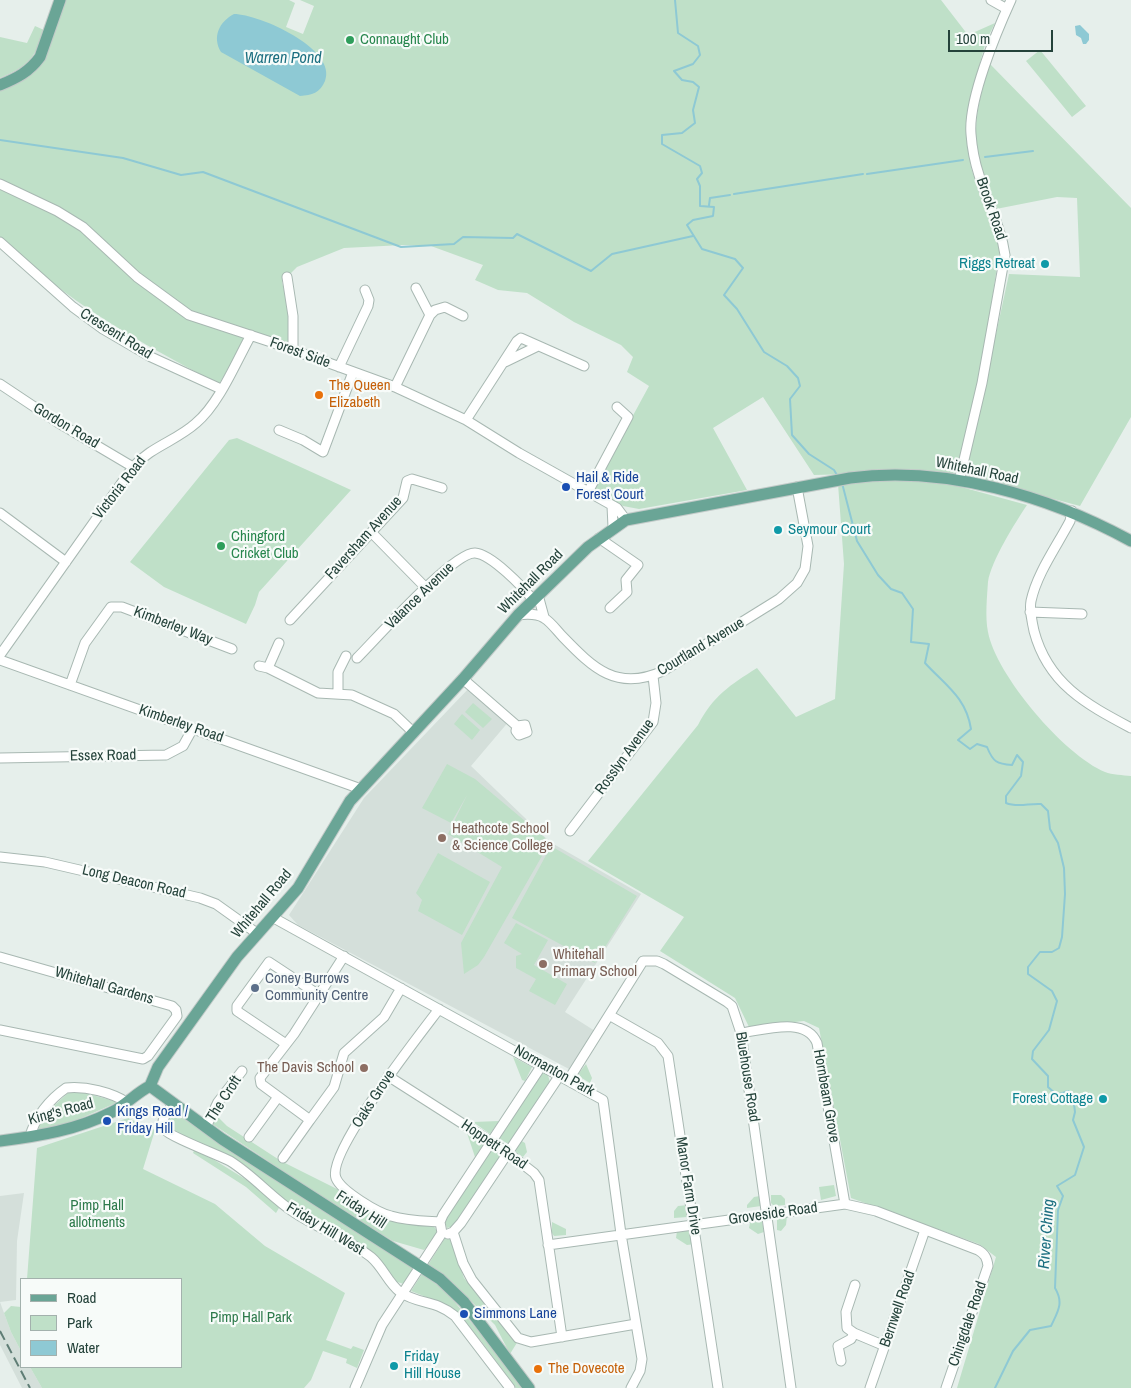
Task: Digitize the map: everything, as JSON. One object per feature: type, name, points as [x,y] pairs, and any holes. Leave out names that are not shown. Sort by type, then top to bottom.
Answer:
[{"type":"main road","points":[[0,85],[21,76],[40,57],[60,0]]},
{"type":"main road","name":"Whitehall Road","points":[[150,1086],[158,1067],[232,964],[299,887],[341,813],[463,679],[518,615],[613,527],[626,520],[797,487],[881,474],[937,476],[1072,511],[1131,541]]},
{"type":"main road","name":"King's Road","points":[[0,1141],[30,1137],[87,1123],[128,1103],[150,1086]]},
{"type":"main road","name":"Friday Hill","points":[[150,1086],[206,1127],[440,1279],[464,1302],[529,1388]]},
{"type":"street","points":[[992,0],[1007,9]]},
{"type":"street","name":"Brook Road","points":[[959,481],[982,383],[1005,255],[1002,236],[978,172],[971,133],[978,93],[1011,0]]},
{"type":"street","name":"Forest Side","points":[[0,184],[56,210],[83,227],[137,277],[189,315],[251,335],[395,387],[466,420],[519,453],[612,506],[626,520]]},
{"type":"street","name":"Crescent Road","points":[[0,242],[73,307],[103,329],[151,357],[221,389]]},
{"type":"street","points":[[287,277],[293,316],[293,350]]},
{"type":"street","points":[[416,288],[430,315]]},
{"type":"street","points":[[339,367],[368,306],[369,300],[365,290]]},
{"type":"street","points":[[395,387],[430,315],[435,310],[445,307],[464,316]]},
{"type":"street","name":"Victoria Road","points":[[0,655],[132,467],[152,449],[197,423],[221,389],[251,335]]},
{"type":"street","points":[[466,420],[521,338],[584,366]]},
{"type":"street","points":[[504,362],[538,346]]},
{"type":"street","points":[[279,430],[303,440],[323,452],[353,372]]},
{"type":"street","name":"Gordon Road","points":[[0,384],[57,422],[132,467]]},
{"type":"street","points":[[588,492],[628,417],[617,407]]},
{"type":"street","name":"Faversham Avenue","points":[[290,620],[403,498],[409,479],[435,484],[442,488]]},
{"type":"street","name":"Courtland Avenue","points":[[544,617],[593,666],[604,673],[628,679],[654,676],[779,599],[797,583],[804,569],[808,546],[797,487]]},
{"type":"street","points":[[612,506],[613,527]]},
{"type":"street","points":[[1072,511],[1070,521],[1036,585],[1030,612],[1039,648],[1058,679],[1093,708],[1131,728]]},
{"type":"street","points":[[0,513],[66,562]]},
{"type":"street","points":[[372,533],[426,588]]},
{"type":"street","points":[[599,538],[638,565],[626,580],[627,592],[610,608]]},
{"type":"street","name":"Valance Avenue","points":[[357,658],[426,588],[459,557],[467,553],[476,553],[494,562],[536,597]]},
{"type":"street","points":[[536,597],[544,617]]},
{"type":"street","name":"Kimberley Way","points":[[70,685],[85,643],[111,608],[122,607],[232,649]]},
{"type":"street","points":[[1030,612],[1082,614]]},
{"type":"street","points":[[518,615],[529,614],[544,617]]},
{"type":"street","points":[[279,643],[263,667],[318,692],[352,695],[394,714],[414,733]]},
{"type":"street","points":[[338,693],[338,672],[346,656]]},
{"type":"street","name":"Kimberley Road","points":[[0,660],[361,789]]},
{"type":"street","name":"Rosslyn Avenue","points":[[570,831],[653,722],[656,703],[654,676]]},
{"type":"street","points":[[463,679],[517,726]]},
{"type":"street","name":"Essex Road","points":[[0,758],[166,755],[183,746],[193,728]]},
{"type":"street","name":"Long Deacon Road","points":[[0,857],[45,862],[200,898],[216,904],[258,934]]},
{"type":"street","name":"Normanton Park","points":[[272,917],[569,1079],[603,1100],[621,1234],[642,1359],[640,1371],[631,1388]]},
{"type":"street","points":[[310,1120],[261,1084],[260,1078],[286,1044],[344,956]]},
{"type":"street","name":"Whitehall Gardens","points":[[0,957],[172,1006],[176,1010],[177,1016],[148,1056],[135,1059],[0,1030]]},
{"type":"street","name":"Bluehouse Road","points":[[569,1079],[643,962],[658,961],[732,1006],[741,1032],[791,1388]]},
{"type":"street","points":[[286,1044],[237,1011],[237,1006],[269,962],[319,996]]},
{"type":"street","points":[[283,1158],[334,1087],[344,1053],[384,1017],[401,988]]},
{"type":"street","name":"Oaks Grove","points":[[439,1009],[388,1076],[362,1115],[336,1163],[335,1177],[338,1184],[350,1194],[388,1215],[440,1222]]},
{"type":"street","name":"Manor Farm Drive","points":[[609,1015],[658,1043],[668,1056],[718,1388]]},
{"type":"street","name":"Hornbeam Grove","points":[[741,1032],[798,1026],[814,1034],[818,1043],[845,1204]]},
{"type":"street","points":[[163,1036],[174,1045]]},
{"type":"street","points":[[355,1388],[382,1325],[442,1233],[440,1222],[490,1142],[542,1065]]},
{"type":"street","name":"The Croft","points":[[206,1127],[218,1102],[242,1071]]},
{"type":"street","points":[[442,1233],[453,1232],[461,1223],[560,1075]]},
{"type":"street","name":"Hoppett Road","points":[[388,1076],[507,1152],[534,1173],[539,1180],[562,1337]]},
{"type":"street","points":[[30,1137],[32,1128],[43,1110],[66,1088],[103,1092],[117,1096],[128,1103]]},
{"type":"street","points":[[250,1137],[278,1097]]},
{"type":"street","name":"Friday Hill West","points":[[174,1103],[163,1123],[166,1132],[208,1150],[244,1170],[295,1213],[373,1259],[391,1284],[409,1298],[444,1307],[455,1316],[510,1388]]},
{"type":"street","name":"Groveside Road","points":[[548,1245],[845,1204],[876,1211],[984,1253],[987,1259]]},
{"type":"street","name":"Bernwell Road","points":[[870,1388],[925,1230]]},
{"type":"street","points":[[453,1232],[463,1264],[472,1280],[518,1338],[532,1342],[636,1324]]},
{"type":"street","name":"Chingdale Road","points":[[946,1388],[988,1266],[987,1259]]},
{"type":"street","points":[[855,1285],[846,1312],[845,1322],[854,1334],[885,1346]]},
{"type":"street","points":[[841,1361],[838,1346],[854,1334]]},
{"type":"shaded area","name":"Heathcote School & Science College","points":[[471,686],[510,720],[471,766],[550,842],[641,894],[565,1012],[595,1031],[569,1069],[298,925],[289,915],[364,798]]},
{"type":"shaded area","points":[[24,1193],[17,1241],[16,1300],[0,1302],[0,1196]]},
{"type":"shaded area","points":[[0,1302],[11,1332],[20,1349],[20,1368],[31,1368],[42,1388],[22,1388],[0,1345]]},
{"type":"green space","points":[[61,0],[289,0],[295,3],[286,27],[303,34],[314,6],[300,0],[941,0],[968,35],[995,23],[986,41],[974,85],[967,133],[971,168],[1000,248],[987,331],[996,334],[1009,274],[1080,277],[1077,198],[1057,197],[996,209],[982,169],[976,137],[979,104],[990,64],[1131,208],[1131,417],[1080,506],[968,476],[934,472],[880,469],[851,474],[814,475],[763,397],[713,428],[747,490],[639,509],[623,506],[592,491],[649,386],[627,372],[633,357],[621,345],[574,322],[527,293],[498,290],[475,280],[483,265],[431,246],[403,245],[344,248],[297,267],[282,282],[291,320],[291,349],[250,331],[219,384],[160,353],[104,319],[50,281],[0,237],[0,88],[27,73]]},
{"type":"green space","points":[[35,26],[44,30],[34,55],[17,70],[0,78],[0,37],[27,43]]},
{"type":"green space","points":[[1040,50],[1086,106],[1072,117],[1026,61]]},
{"type":"green space","name":"Chingford Cricket Club","points":[[237,438],[351,490],[259,592],[246,624],[164,587],[130,562],[229,440]]},
{"type":"green space","points":[[875,477],[932,479],[1027,505],[998,553],[990,573],[986,607],[988,632],[994,650],[1018,691],[1052,732],[1089,763],[1105,772],[1131,776],[1131,1388],[957,1388],[996,1257],[979,1244],[851,1198],[819,1028],[804,1021],[749,1027],[735,998],[660,951],[684,917],[588,861],[698,725],[710,706],[723,692],[747,674],[757,668],[796,717],[835,699],[844,564],[838,484]]},
{"type":"green space","points":[[473,703],[492,719],[483,728],[465,712]]},
{"type":"green space","points":[[462,714],[480,730],[472,740],[454,724]]},
{"type":"green space","points":[[447,764],[475,779],[550,842],[484,957],[478,965],[464,974],[461,943],[502,867],[448,834],[467,795],[451,823],[422,808]]},
{"type":"green space","points":[[551,846],[637,896],[595,963],[512,918]]},
{"type":"green space","points":[[438,853],[490,882],[462,935],[418,911],[422,900],[416,893]]},
{"type":"green space","points":[[516,923],[548,940],[534,965],[567,984],[555,1005],[529,991],[536,979],[516,968],[516,956],[522,954],[504,943]]},
{"type":"green space","points":[[513,1057],[532,1067],[525,1081],[522,1080]]},
{"type":"green space","points":[[586,1064],[592,1078],[590,1083],[580,1077],[579,1073]]},
{"type":"green space","points":[[547,1072],[550,1082],[508,1144],[499,1138],[540,1074]]},
{"type":"green space","points":[[68,1093],[85,1093],[118,1102],[61,1127],[36,1132],[46,1113]]},
{"type":"green space","points":[[173,1112],[412,1265],[413,1270],[404,1284],[394,1281],[378,1258],[290,1206],[248,1170],[172,1134],[165,1122]]},
{"type":"green space","points":[[214,1113],[227,1126],[281,1161],[339,1190],[381,1216],[433,1225],[437,1231],[434,1239],[424,1250],[393,1241],[346,1213],[208,1121]]},
{"type":"green space","points":[[128,1118],[155,1130],[143,1169],[215,1204],[265,1246],[345,1293],[326,1340],[351,1349],[353,1346],[364,1350],[357,1368],[346,1363],[347,1359],[323,1351],[311,1380],[304,1388],[42,1388],[31,1368],[182,1368],[182,1278],[27,1278],[37,1148]]},
{"type":"green space","points":[[499,1121],[490,1134],[473,1122]]},
{"type":"green space","points":[[467,1133],[484,1144],[475,1157]]},
{"type":"green space","points":[[520,1140],[525,1143],[527,1152],[523,1157],[515,1149]]},
{"type":"green space","points":[[195,1148],[250,1182],[279,1208],[276,1213],[246,1187],[193,1153]]},
{"type":"green space","points":[[490,1149],[499,1153],[499,1158],[454,1226],[447,1228],[444,1219]]},
{"type":"green space","points":[[834,1185],[836,1196],[821,1200],[819,1187]]},
{"type":"green space","points":[[771,1195],[781,1195],[785,1199],[785,1205],[774,1206],[771,1203]]},
{"type":"green space","points":[[760,1196],[761,1206],[747,1208],[747,1205],[754,1197]]},
{"type":"green space","points":[[688,1205],[687,1217],[674,1218],[674,1211],[678,1206]]},
{"type":"green space","points":[[787,1216],[786,1225],[781,1231],[777,1230],[777,1217]]},
{"type":"green space","points":[[762,1221],[764,1232],[758,1234],[749,1228],[750,1223]]},
{"type":"green space","points":[[552,1222],[566,1229],[566,1235],[554,1236],[552,1233]]},
{"type":"green space","points":[[683,1229],[693,1233],[695,1244],[687,1245],[676,1238],[677,1231]]},
{"type":"green space","points":[[445,1238],[451,1239],[464,1278],[518,1341],[510,1354],[495,1325],[463,1293],[428,1265]]},
{"type":"green space","points":[[422,1274],[446,1291],[524,1388],[516,1388],[481,1341],[449,1306],[411,1291]]},
{"type":"green space","points":[[11,1306],[20,1307],[20,1349],[11,1332],[4,1313]]},
{"type":"water","name":"Warren Pond","points":[[234,14],[261,20],[294,36],[309,46],[320,57],[326,69],[325,81],[321,88],[312,94],[300,96],[221,52],[217,41],[218,30],[224,21]]},
{"type":"water","points":[[1080,25],[1089,34],[1089,40],[1086,44],[1083,44],[1081,38],[1076,35],[1075,26]]},
{"type":"waterway","name":"River Ching","points":[[675,0],[678,33],[698,46],[700,55],[693,64],[674,71],[682,80],[693,82],[699,87],[693,110],[695,123],[682,133],[662,135],[662,144],[700,166],[702,173],[697,179],[700,186],[700,206],[714,207],[713,216],[693,220],[687,225],[702,249],[735,259],[743,268],[724,295],[737,309],[764,352],[787,366],[798,378],[800,386],[790,399],[792,435],[809,454],[834,470],[837,475]]},
{"type":"waterway","points":[[0,140],[123,158],[181,175],[203,172],[401,247],[454,244],[463,237],[513,238],[517,234],[591,271],[612,254],[693,236]]},
{"type":"waterway","points":[[985,157],[1033,151]]},
{"type":"waterway","points":[[867,174],[963,160]]},
{"type":"waterway","points":[[734,194],[863,174]]},
{"type":"waterway","points":[[709,205],[710,198],[730,195]]},
{"type":"waterway","name":"River Ching","points":[[842,483],[857,541],[878,575],[891,589],[902,593],[913,609],[911,642],[929,644],[925,663],[954,692],[965,708],[971,729],[958,740],[970,749],[977,744],[987,747],[991,756],[999,763],[1012,765],[1017,755],[1023,762],[1021,776],[1006,796],[1006,803],[1019,805],[1041,804],[1048,811],[1050,829],[1058,843],[1064,868],[1065,894],[1062,937],[1059,948],[1052,952],[1040,952],[1028,967],[1028,974],[1052,991],[1057,1001],[1049,1030],[1033,1051],[1032,1059],[1048,1076],[1048,1087],[1057,1095],[1068,1091],[1073,1096],[1075,1112],[1073,1120],[1084,1147],[1075,1175],[1057,1186],[1063,1196],[1058,1210],[1055,1288],[1060,1303],[1058,1311],[1051,1326],[1030,1330],[1013,1351],[995,1388]]},
{"type":"railway","points":[[0,1331],[30,1388]]},
{"type":"place","name":"Connaught Club","points":[[350,40]]},
{"type":"place","name":"Riggs Retreat","points":[[1045,264]]},
{"type":"place","name":"The Queen Elizabeth","points":[[319,395]]},
{"type":"place","name":"Hail & Ride Forest Court","points":[[566,487]]},
{"type":"place","name":"Seymour Court","points":[[778,530]]},
{"type":"place","name":"Chingford Cricket Club","points":[[221,546]]},
{"type":"place","name":"Heathcote School & Science College","points":[[442,838]]},
{"type":"place","name":"Whitehall Primary School","points":[[543,964]]},
{"type":"place","name":"Coney Burrows Community Centre","points":[[255,988]]},
{"type":"place","name":"The Davis School","points":[[364,1068]]},
{"type":"place","name":"Forest Cottage","points":[[1103,1099]]},
{"type":"place","name":"Kings Road / Friday Hill","points":[[107,1121]]},
{"type":"place","name":"Simmons Lane","points":[[464,1314]]},
{"type":"place","name":"Friday Hill House","points":[[394,1366]]},
{"type":"place","name":"The Dovecote","points":[[538,1369]]},
{"type":"park label","name":"Pimp Hall allotments","points":[[97,1214]]},
{"type":"park label","name":"Pimp Hall Park","points":[[251,1318]]}]
